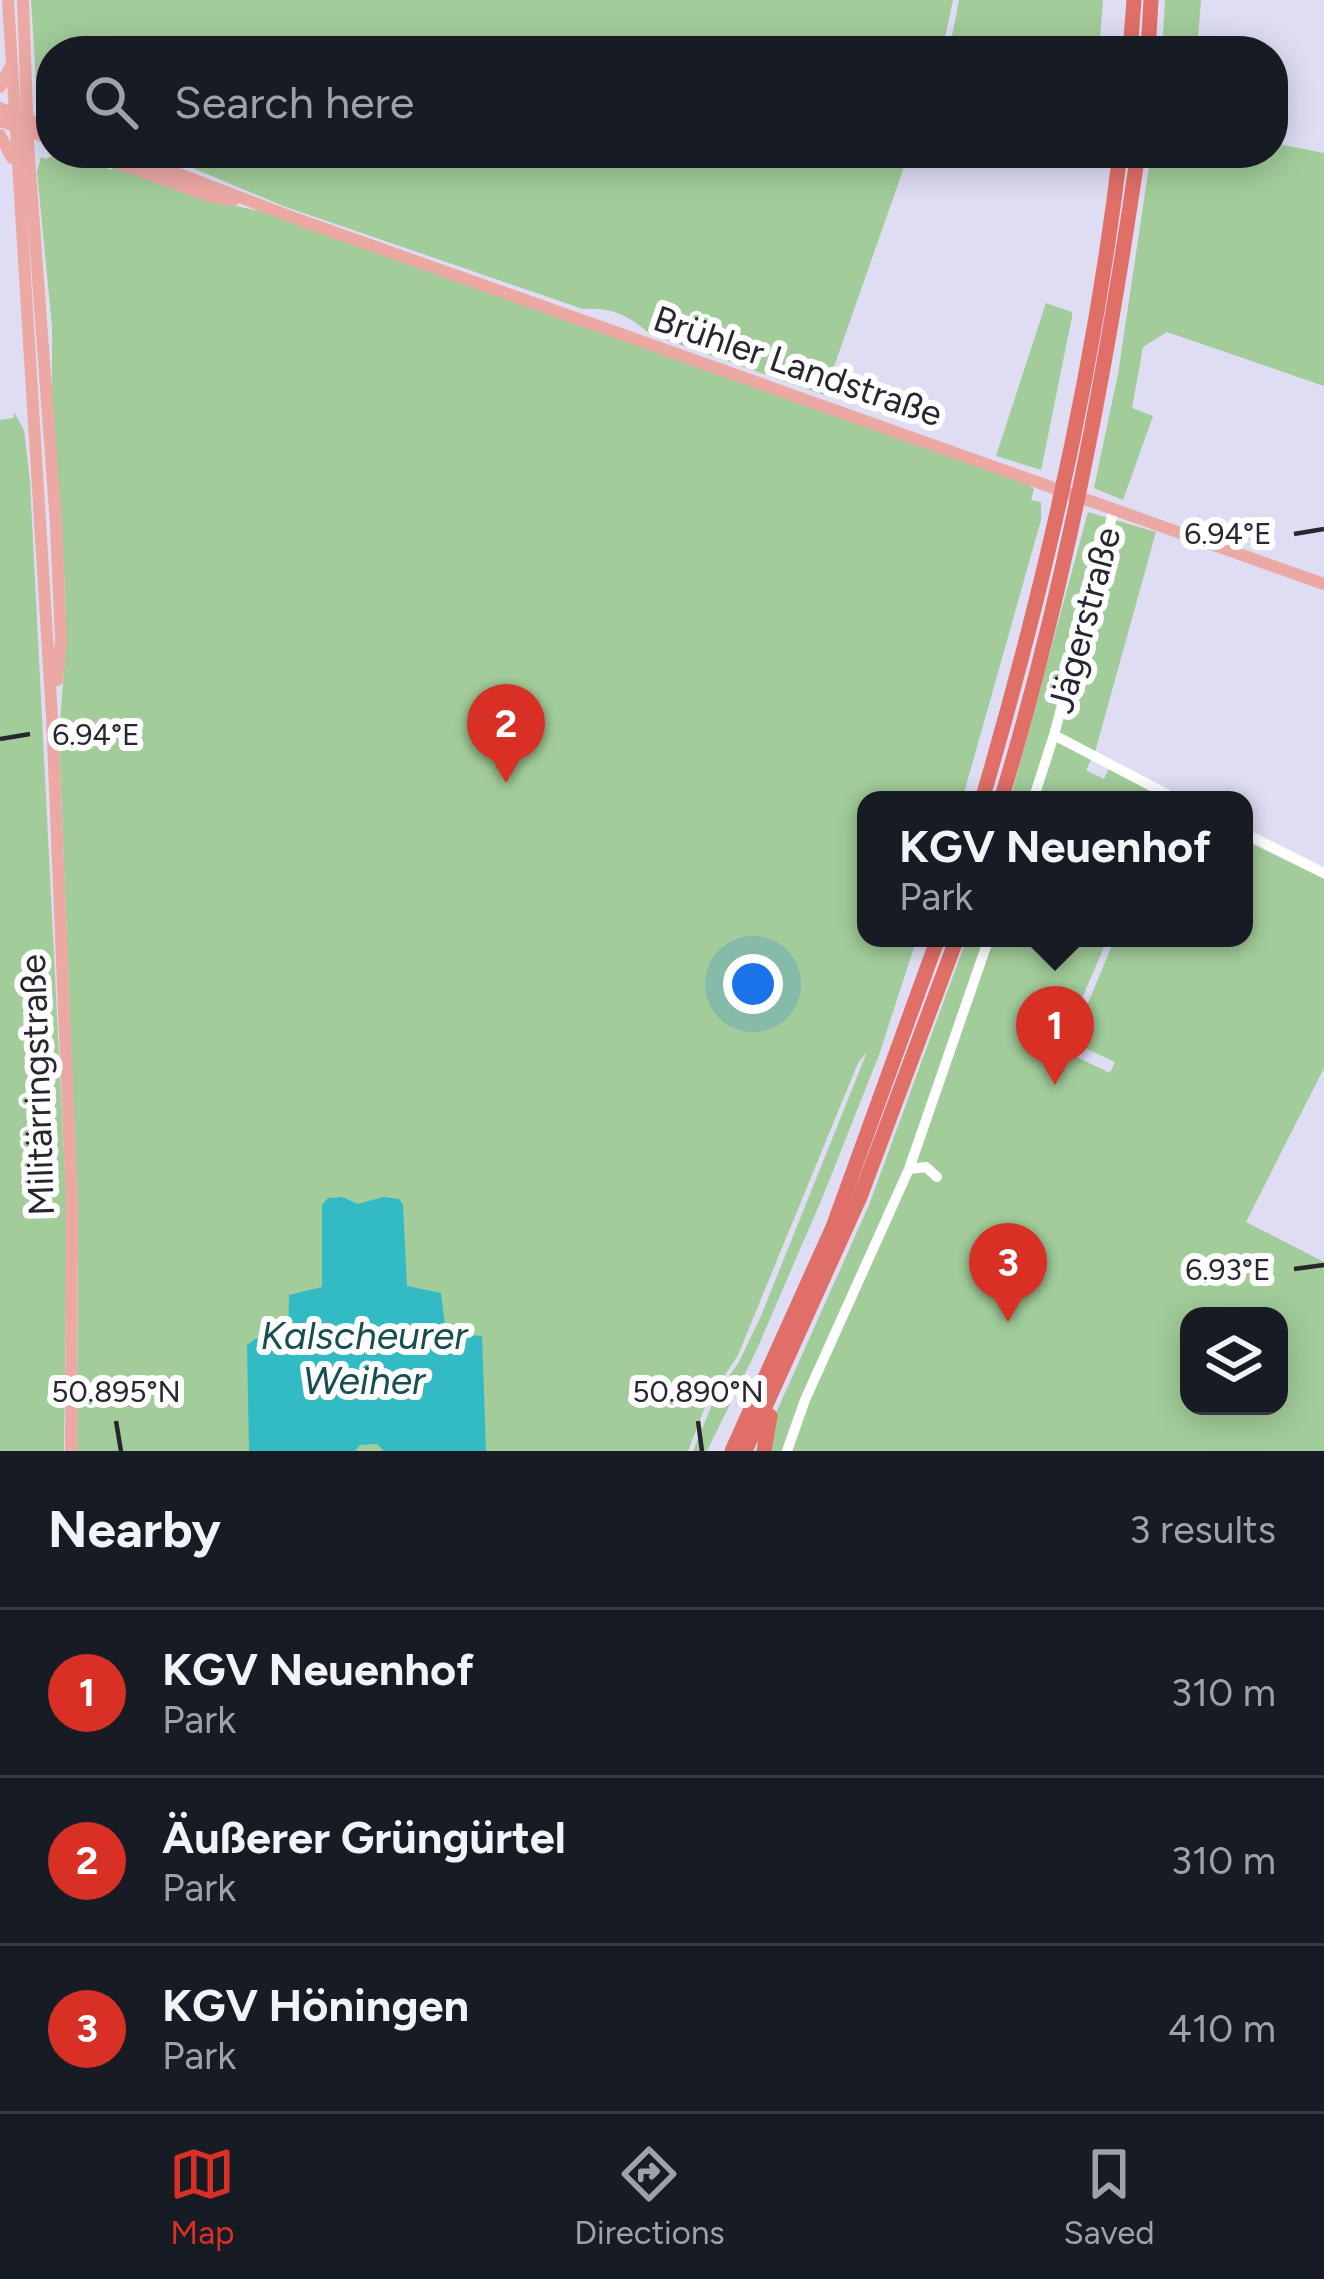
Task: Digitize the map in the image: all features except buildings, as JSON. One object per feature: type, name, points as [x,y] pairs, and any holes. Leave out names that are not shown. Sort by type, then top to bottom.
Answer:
[{"type":"highway","points":[[1131,36],[1134,0]]},
{"type":"highway","points":[[1149,36],[1151,0]]},
{"type":"highway","points":[[1003,791],[1028,711],[1076,508],[1072,483],[1118,168]]},
{"type":"highway","points":[[985,791],[1059,502],[1072,483],[1117,300],[1136,168]]},
{"type":"highway","points":[[732,1451],[833,1228],[935,947]]},
{"type":"highway","points":[[746,1451],[860,1197],[954,947]]},
{"type":"highway","points":[[721,1451],[824,1223],[850,1177]]},
{"type":"highway","points":[[764,1451],[776,1390]]},
{"type":"main road","name":"Militärringstraße","points":[[8,0],[14,120],[24,169],[57,541],[61,641],[52,717],[72,1205],[70,1451]]},
{"type":"main road","name":"Militärringstraße","points":[[14,120],[28,82],[23,0]]},
{"type":"main road","points":[[0,87],[11,65]]},
{"type":"main road","points":[[28,82],[36,105]]},
{"type":"main road","points":[[0,135],[24,169],[36,156]]},
{"type":"main road","name":"Brühler Landstraße","points":[[134,168],[213,196],[253,203]]},
{"type":"main road","name":"Brühler Landstraße","points":[[163,168],[1324,584]]},
{"type":"street","name":"Jägerstraße","points":[[1114,509],[1054,735],[1161,791]]},
{"type":"street","points":[[1037,791],[1054,735]]},
{"type":"street","points":[[1253,838],[1324,873]]},
{"type":"street","points":[[787,1451],[805,1400],[909,1169],[986,947]]},
{"type":"street","points":[[909,1169],[918,1165],[937,1177]]},
{"type":"green space","points":[[31,0],[953,0],[945,36],[36,36],[36,82]]},
{"type":"green space","points":[[959,0],[1103,0],[1100,36],[952,36]]},
{"type":"green space","points":[[1165,0],[1201,0],[1198,36],[1163,36]]},
{"type":"green space","points":[[1288,146],[1324,153],[1324,386],[1167,332],[1143,347],[1132,408],[1153,416],[1123,500],[1094,488],[1118,374],[1149,168],[1288,168]]},
{"type":"green space","points":[[38,168],[120,168],[221,203],[264,212],[1027,484],[1034,489],[1031,500],[1041,502],[1041,520],[965,791],[857,791],[857,947],[914,947],[879,1055],[823,1196],[707,1451],[693,1451],[716,1395],[739,1362],[761,1316],[867,1052],[858,1063],[738,1355],[707,1402],[688,1451],[77,1451],[78,1224],[59,736],[65,586],[52,405],[52,327]]},
{"type":"green space","points":[[193,168],[904,168],[824,395],[650,334],[619,314],[583,309],[283,206]]},
{"type":"green space","points":[[1046,303],[1072,312],[1072,317],[1041,470],[996,456]]},
{"type":"green space","points":[[14,412],[24,430],[30,481],[67,1212],[64,1451],[0,1451],[0,420],[14,418]]},
{"type":"green space","points":[[1088,512],[1156,532],[1086,770],[1104,779],[1109,768],[1151,791],[1012,791]]},
{"type":"green space","points":[[1253,844],[1324,879],[1324,1068],[1246,1222],[1324,1262],[1324,1451],[767,1451],[772,1422],[869,1205],[964,947],[1104,947],[1060,1049],[1110,1073],[1115,1062],[1072,1042],[1111,947],[1253,947]]},
{"type":"water","name":"Kalscheurer Weiher","points":[[342,1197],[358,1204],[383,1197],[399,1199],[407,1286],[441,1293],[446,1333],[482,1336],[486,1451],[384,1451],[377,1444],[360,1445],[355,1451],[249,1451],[247,1345],[255,1339],[283,1338],[288,1331],[289,1295],[322,1287],[322,1205],[328,1198]]},
{"type":"place","name":"Äußerer Grüngürtel","points":[[506,783]]},
{"type":"place","name":"KGV Neuenhof","points":[[1055,1085]]},
{"type":"place","name":"KGV Höningen","points":[[1008,1322]]}]
